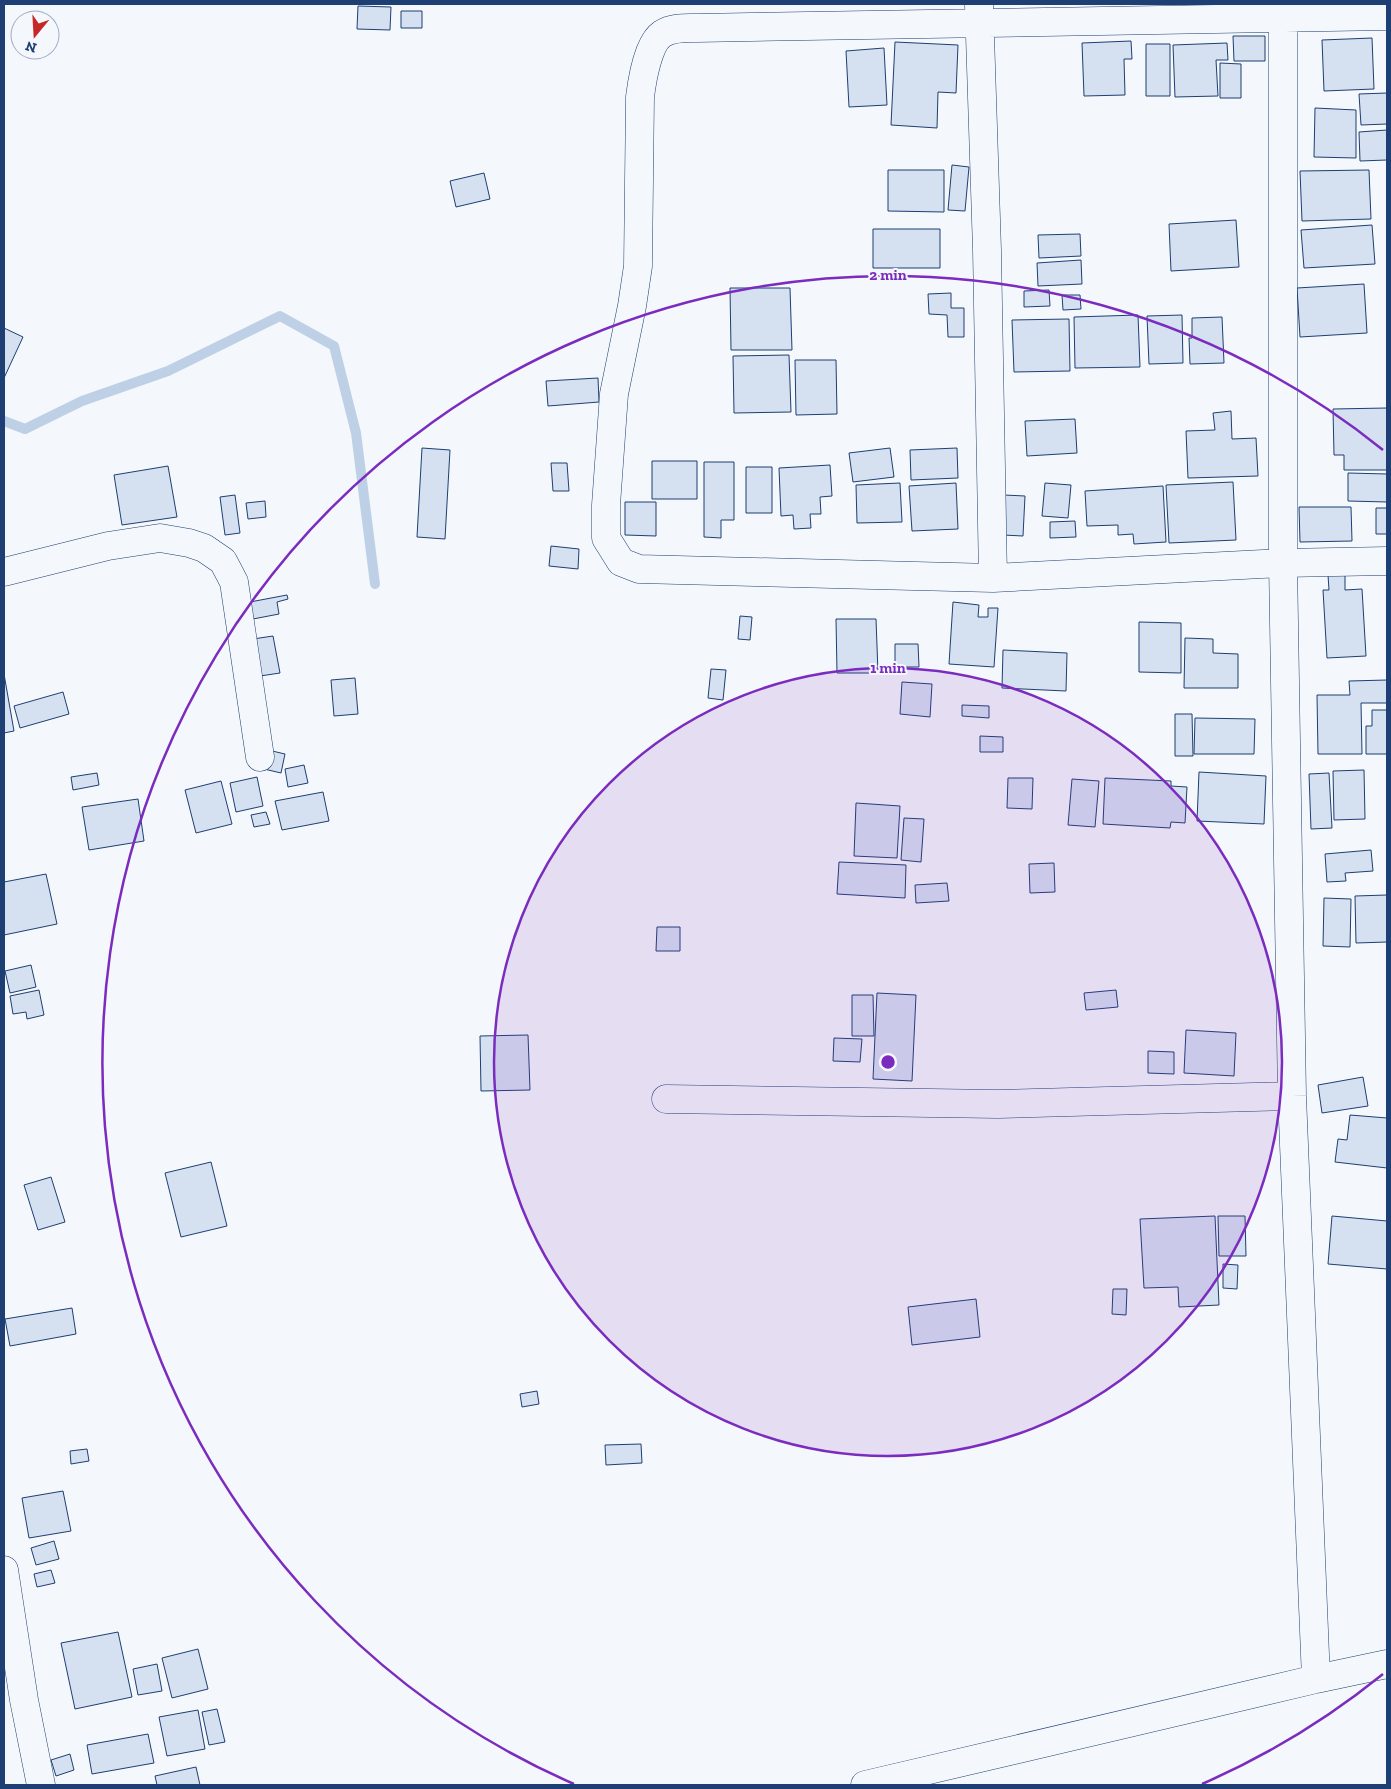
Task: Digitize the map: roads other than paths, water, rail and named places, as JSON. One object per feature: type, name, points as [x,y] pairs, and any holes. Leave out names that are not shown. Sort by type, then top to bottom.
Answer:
[{"type":"street","points":[[1283,10],[1283,563],[1292,1096],[1316,1679]]},
{"type":"street","points":[[1387,16],[1283,10],[979,13],[674,29],[661,34],[651,50],[644,69],[640,97],[638,266],[614,394],[606,505],[606,538],[622,562],[639,568],[993,578],[1283,563],[1387,561]]},
{"type":"street","points":[[979,13],[988,260],[993,578]]},
{"type":"street","points":[[4,572],[108,546],[160,538],[189,543],[204,548],[223,561],[234,582],[260,757]]},
{"type":"street","points":[[666,1099],[998,1104],[1292,1096]]},
{"type":"street","points":[[4,1570],[24,1700],[41,1785]]},
{"type":"street","points":[[865,1785],[1387,1664]]},
{"type":"waterway","points":[[4,421],[25,429],[82,401],[168,371],[280,316],[334,346],[356,433],[375,584]]}]
